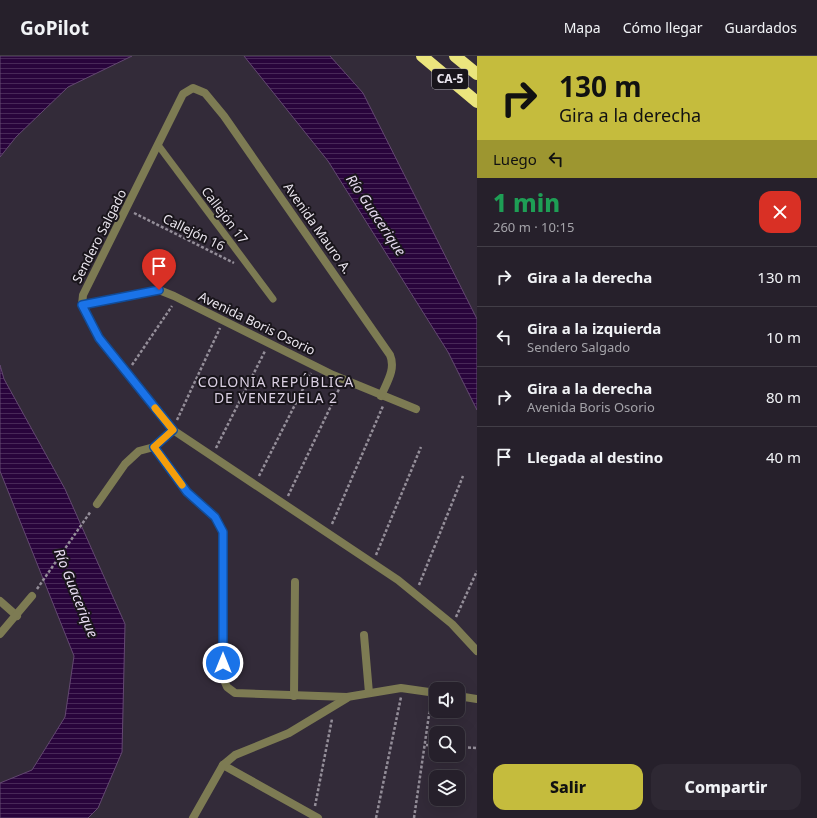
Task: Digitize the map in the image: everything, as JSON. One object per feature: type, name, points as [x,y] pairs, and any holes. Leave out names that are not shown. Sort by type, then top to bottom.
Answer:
[{"type":"highway","name":"CA-5","points":[[422,56],[477,102]]},
{"type":"highway","name":"CA-5","points":[[456,56],[477,74]]},
{"type":"street","name":"Sendero Salgado","points":[[193,88],[182,94],[83,295],[82,305],[99,338],[126,374],[173,430],[254,486],[328,533],[416,593],[452,624],[477,651]]},
{"type":"street","name":"Avenida Mauro A.","points":[[193,88],[205,92],[224,116],[390,355],[393,362],[392,370],[384,397]]},
{"type":"street","name":"Avenida Boris Osorio","points":[[82,305],[159,290],[344,379],[384,397],[416,409]]},
{"type":"street","points":[[97,504],[125,464],[139,451],[154,447],[173,430]]},
{"type":"street","points":[[154,447],[187,492],[215,517],[223,532],[223,678],[227,687],[235,693],[294,696],[348,697],[403,688],[429,692]]},
{"type":"street","points":[[294,696],[295,582]]},
{"type":"street","points":[[0,634],[17,616],[32,596]]},
{"type":"street","points":[[0,601],[17,616]]},
{"type":"street","points":[[364,635],[369,693]]},
{"type":"street","points":[[193,818],[223,765],[236,755],[289,733],[348,697]]},
{"type":"street","points":[[465,697],[477,699]]},
{"type":"street","points":[[223,765],[316,816]]},
{"type":"lane","name":"Callejón 17","points":[[158,145],[273,299]]},
{"type":"path","name":"Callejón 16","points":[[126,210],[253,272]]},
{"type":"path","points":[[126,374],[178,298]]},
{"type":"path","points":[[173,430],[223,320]]},
{"type":"path","points":[[212,457],[269,343]]},
{"type":"path","points":[[254,486],[315,365]]},
{"type":"path","points":[[284,505],[344,379]]},
{"type":"path","points":[[328,533],[384,397]]},
{"type":"path","points":[[372,563],[421,447]]},
{"type":"path","points":[[416,593],[463,476]]},
{"type":"path","points":[[32,596],[97,504]]},
{"type":"path","points":[[452,624],[477,571]]},
{"type":"path","points":[[376,818],[403,688]]},
{"type":"path","points":[[316,816],[334,705]]},
{"type":"path","points":[[414,818],[430,718]]},
{"type":"path","points":[[465,747],[477,748]]},
{"type":"water","points":[[0,56],[132,56],[68,87],[16,137],[0,157]]},
{"type":"water","name":"Río Guacerique","points":[[244,56],[330,56],[363,93],[477,319],[477,410],[448,352],[328,161]]},
{"type":"water","name":"Río Guacerique","points":[[0,365],[4,379],[65,489],[125,624],[122,752],[98,808],[88,818],[0,818],[0,783],[32,770],[65,717],[74,656],[0,471]]},
{"type":"slow traffic","points":[[155,408],[173,430],[154,447],[182,485]]},
{"type":"district","name":"COLONIA REPÚBLICA DE VENEZUELA 2","points":[[276,390]]},
{"type":"route","points":[[159,290],[82,305],[99,338],[126,374],[173,430],[154,447],[187,492],[215,517],[223,532],[223,663]]}]
